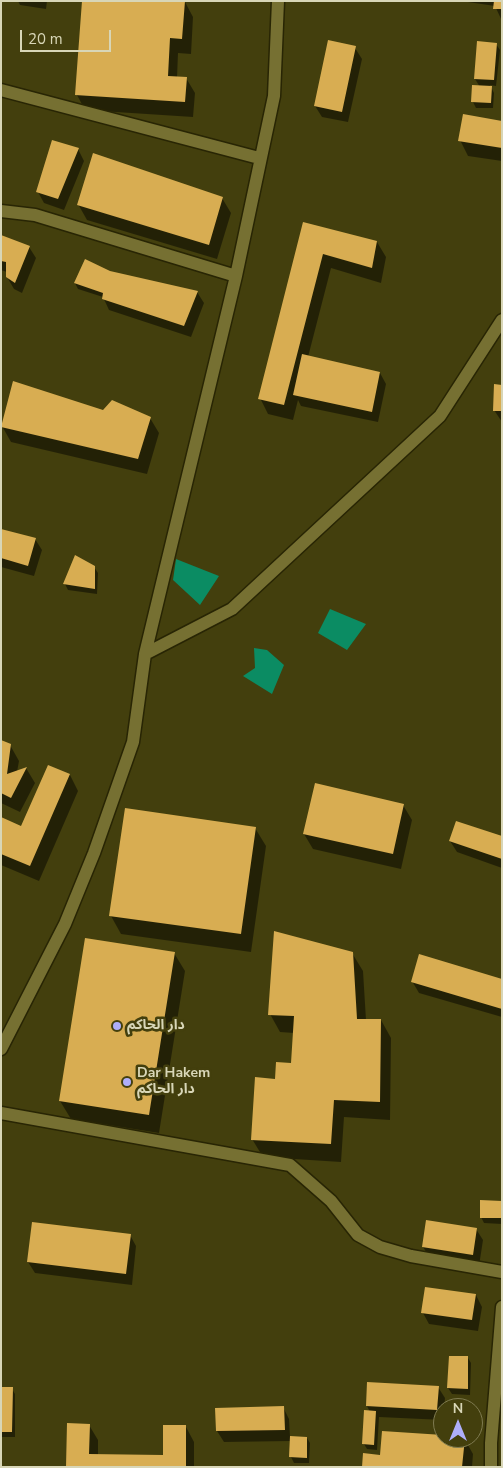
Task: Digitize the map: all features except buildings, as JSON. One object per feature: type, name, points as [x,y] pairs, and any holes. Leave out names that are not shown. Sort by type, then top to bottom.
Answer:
[{"type":"street","points":[[1,1049],[65,924],[94,854],[133,742],[145,654],[236,276],[259,158],[274,96],[278,1]]},
{"type":"street","points":[[1,90],[259,158]]},
{"type":"street","points":[[1,211],[35,215],[236,276]]},
{"type":"street","points":[[145,654],[232,609],[426,430],[440,416],[502,320]]},
{"type":"street","points":[[1,1113],[290,1165],[331,1202],[358,1235],[380,1247],[411,1256],[502,1272]]},
{"type":"street","points":[[491,1467],[491,1443],[502,1307]]},
{"type":"green space","points":[[176,559],[219,576],[200,605],[173,580]]},
{"type":"green space","points":[[330,609],[366,624],[347,650],[318,633]]},
{"type":"green space","points":[[254,648],[267,650],[284,665],[272,694],[243,676],[255,668]]},
{"type":"place","name":"دار الحاكم","points":[[117,1026]]},
{"type":"place","name":"Dar Hakem دار الحاكم","points":[[127,1082]]}]
